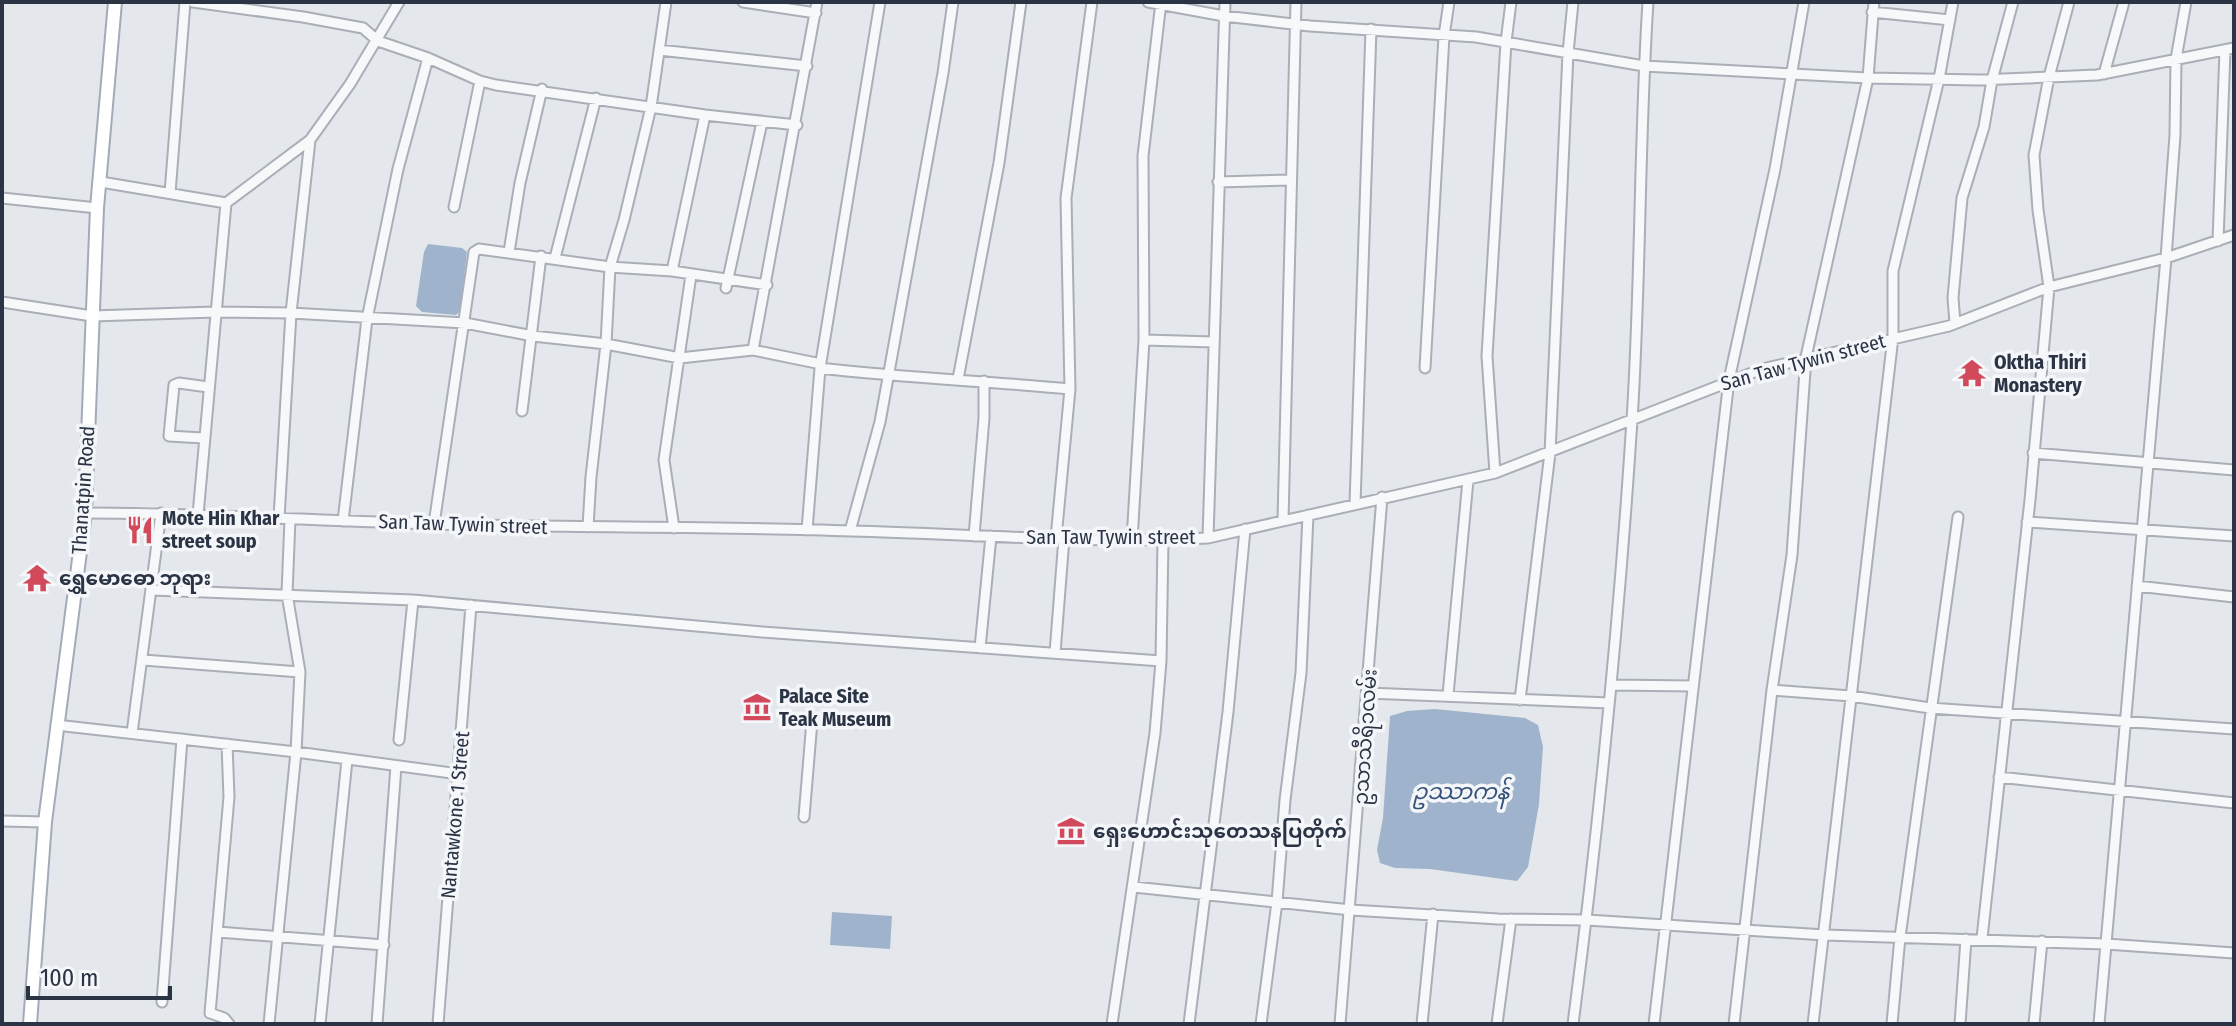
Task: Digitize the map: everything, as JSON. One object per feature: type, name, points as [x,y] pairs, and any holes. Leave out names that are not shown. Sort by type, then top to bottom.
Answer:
[{"type":"main road","name":"Thanatpin Road","points":[[30,1024],[45,822],[85,513],[97,208],[115,2]]},
{"type":"street","points":[[170,193],[185,2]]},
{"type":"street","points":[[193,2],[363,28],[378,41],[428,58],[480,81],[705,115],[797,125]]},
{"type":"street","points":[[101,182],[226,203],[310,140],[378,41],[399,2]]},
{"type":"street","points":[[588,527],[606,344],[610,267],[651,107],[666,2]]},
{"type":"street","points":[[743,2],[816,7],[797,125],[753,350]]},
{"type":"street","points":[[807,530],[820,366],[880,2]]},
{"type":"street","points":[[850,531],[880,422],[953,2]]},
{"type":"street","points":[[958,379],[999,163],[1021,2]]},
{"type":"street","points":[[1055,653],[1070,389],[1066,198],[1092,2]]},
{"type":"street","points":[[1148,2],[1224,16],[1506,42],[1644,66],[1868,78],[1992,80],[2104,74],[2230,49],[2218,241]]},
{"type":"street","points":[[1208,538],[1225,2]]},
{"type":"street","points":[[1283,520],[1296,2]]},
{"type":"street","points":[[1425,368],[1444,36],[1449,2]]},
{"type":"street","points":[[1495,473],[1487,356],[1511,2]]},
{"type":"street","points":[[1520,700],[1550,453],[1573,2]]},
{"type":"street","points":[[1573,1024],[1611,685],[1632,418],[1648,2]]},
{"type":"street","points":[[1654,1024],[1729,380],[1793,73],[1804,2]]},
{"type":"street","points":[[1813,1024],[1893,337],[1893,271],[1908,198],[1939,79],[1953,2]]},
{"type":"street","points":[[1955,323],[1953,298],[1962,198],[1984,127],[1992,80],[2013,2]]},
{"type":"street","points":[[1982,938],[2049,287],[2034,155],[2049,77],[2069,2]]},
{"type":"street","points":[[2104,74],[2124,2]]},
{"type":"street","points":[[2099,1024],[2166,258],[2175,135],[2176,59],[2186,2]]},
{"type":"street","points":[[1132,540],[1144,340],[1143,156],[1161,3]]},
{"type":"street","points":[[1734,1024],[1772,690],[1792,555],[1806,357],[1868,78],[1873,7],[1950,20]]},
{"type":"street","points":[[1355,504],[1371,29]]},
{"type":"street","points":[[659,50],[807,66]]},
{"type":"street","points":[[343,521],[367,319],[398,169],[428,58]]},
{"type":"street","points":[[454,207],[480,81]]},
{"type":"street","points":[[509,252],[520,183],[542,89]]},
{"type":"street","points":[[555,258],[596,98]]},
{"type":"street","points":[[672,271],[705,115]]},
{"type":"street","points":[[727,284],[762,122]]},
{"type":"street","points":[[279,518],[291,313],[310,140]]},
{"type":"street","points":[[1218,182],[1291,180]]},
{"type":"street","points":[[2,198],[97,208]]},
{"type":"street","points":[[198,515],[226,203]]},
{"type":"street","name":"San Taw Tywin street","points":[[85,513],[1132,540],[1208,538],[1495,473],[1729,380],[1806,357],[1955,323],[2049,287],[2166,258],[2234,235]]},
{"type":"street","points":[[434,524],[474,252],[479,249],[509,252],[610,267],[672,271],[727,284],[767,285]]},
{"type":"street","points":[[522,411],[541,256]]},
{"type":"street","points":[[674,528],[664,460],[691,275]]},
{"type":"street","points":[[2,302],[92,316],[291,313],[465,323],[680,358],[753,350],[820,366],[887,376],[1070,389]]},
{"type":"street","points":[[1144,340],[1214,342]]},
{"type":"street","points":[[974,536],[984,381]]},
{"type":"street","points":[[203,438],[169,436],[174,385],[208,387]]},
{"type":"street","points":[[2033,453],[2234,470]]},
{"type":"street","points":[[1448,695],[1468,480]]},
{"type":"street","name":"ဥသာသီရိ၁လမ်း","points":[[1340,1024],[1382,497]]},
{"type":"street","points":[[132,733],[161,513]]},
{"type":"street","points":[[1261,1024],[1301,673],[1308,515]]},
{"type":"street","points":[[1892,1024],[1900,937],[1958,517]]},
{"type":"street","points":[[269,1024],[296,752],[300,672],[287,594],[290,519]]},
{"type":"street","points":[[2027,522],[2234,536]]},
{"type":"street","points":[[1189,1024],[1228,712],[1245,529]]},
{"type":"street","points":[[980,648],[991,536]]},
{"type":"street","points":[[1112,1024],[1155,733],[1161,661],[1163,540]]},
{"type":"street","points":[[2137,586],[2234,597]]},
{"type":"street","points":[[152,590],[413,600],[762,632],[1161,661]]},
{"type":"street","points":[[399,740],[413,600]]},
{"type":"street","name":"Nantawkone 1 Street","points":[[438,1024],[471,605]]},
{"type":"street","points":[[143,660],[300,672]]},
{"type":"street","points":[[1611,685],[1693,686]]},
{"type":"street","points":[[1772,690],[1851,696],[1930,708],[2234,729]]},
{"type":"street","points":[[1368,693],[1609,703]]},
{"type":"street","points":[[804,817],[812,721]]},
{"type":"street","points":[[56,725],[459,774]]},
{"type":"street","points":[[162,1002],[182,739]]},
{"type":"street","points":[[227,744],[229,797],[210,1013],[224,1018],[229,1024]]},
{"type":"street","points":[[320,1024],[347,760]]},
{"type":"street","points":[[377,1024],[396,766]]},
{"type":"street","points":[[1999,777],[2234,803]]},
{"type":"street","points":[[2,821],[45,822]]},
{"type":"street","points":[[1134,887],[1351,910],[1587,920],[1825,935],[2106,944],[2234,953]]},
{"type":"street","points":[[1422,1024],[1433,914]]},
{"type":"street","points":[[1497,1024],[1511,919]]},
{"type":"street","points":[[218,932],[384,945]]},
{"type":"street","points":[[1960,1024],[1966,939]]},
{"type":"street","points":[[2034,1024],[2042,941]]},
{"type":"water","points":[[428,244],[462,248],[467,252],[460,311],[456,315],[422,312],[416,306],[424,252]]},
{"type":"water","name":"ဥဿာကန်","points":[[1435,709],[1525,718],[1538,725],[1543,747],[1539,804],[1528,867],[1517,881],[1430,869],[1395,868],[1380,863],[1377,850],[1383,818],[1390,716]]},
{"type":"water","points":[[832,912],[892,916],[890,949],[830,945]]},
{"type":"place","name":"Oktha Thiri Monastery","points":[[1972,373]]},
{"type":"place","name":"Mote Hin Khar street soup","points":[[140,530]]},
{"type":"place","name":"ရွှေမောဓော ဘုရား","points":[[37,578]]},
{"type":"place","name":"Palace Site Teak Museum","points":[[757,707]]},
{"type":"place","name":"ရှေးဟောင်းသုတေသနပြတိုက်","points":[[1071,831]]}]
